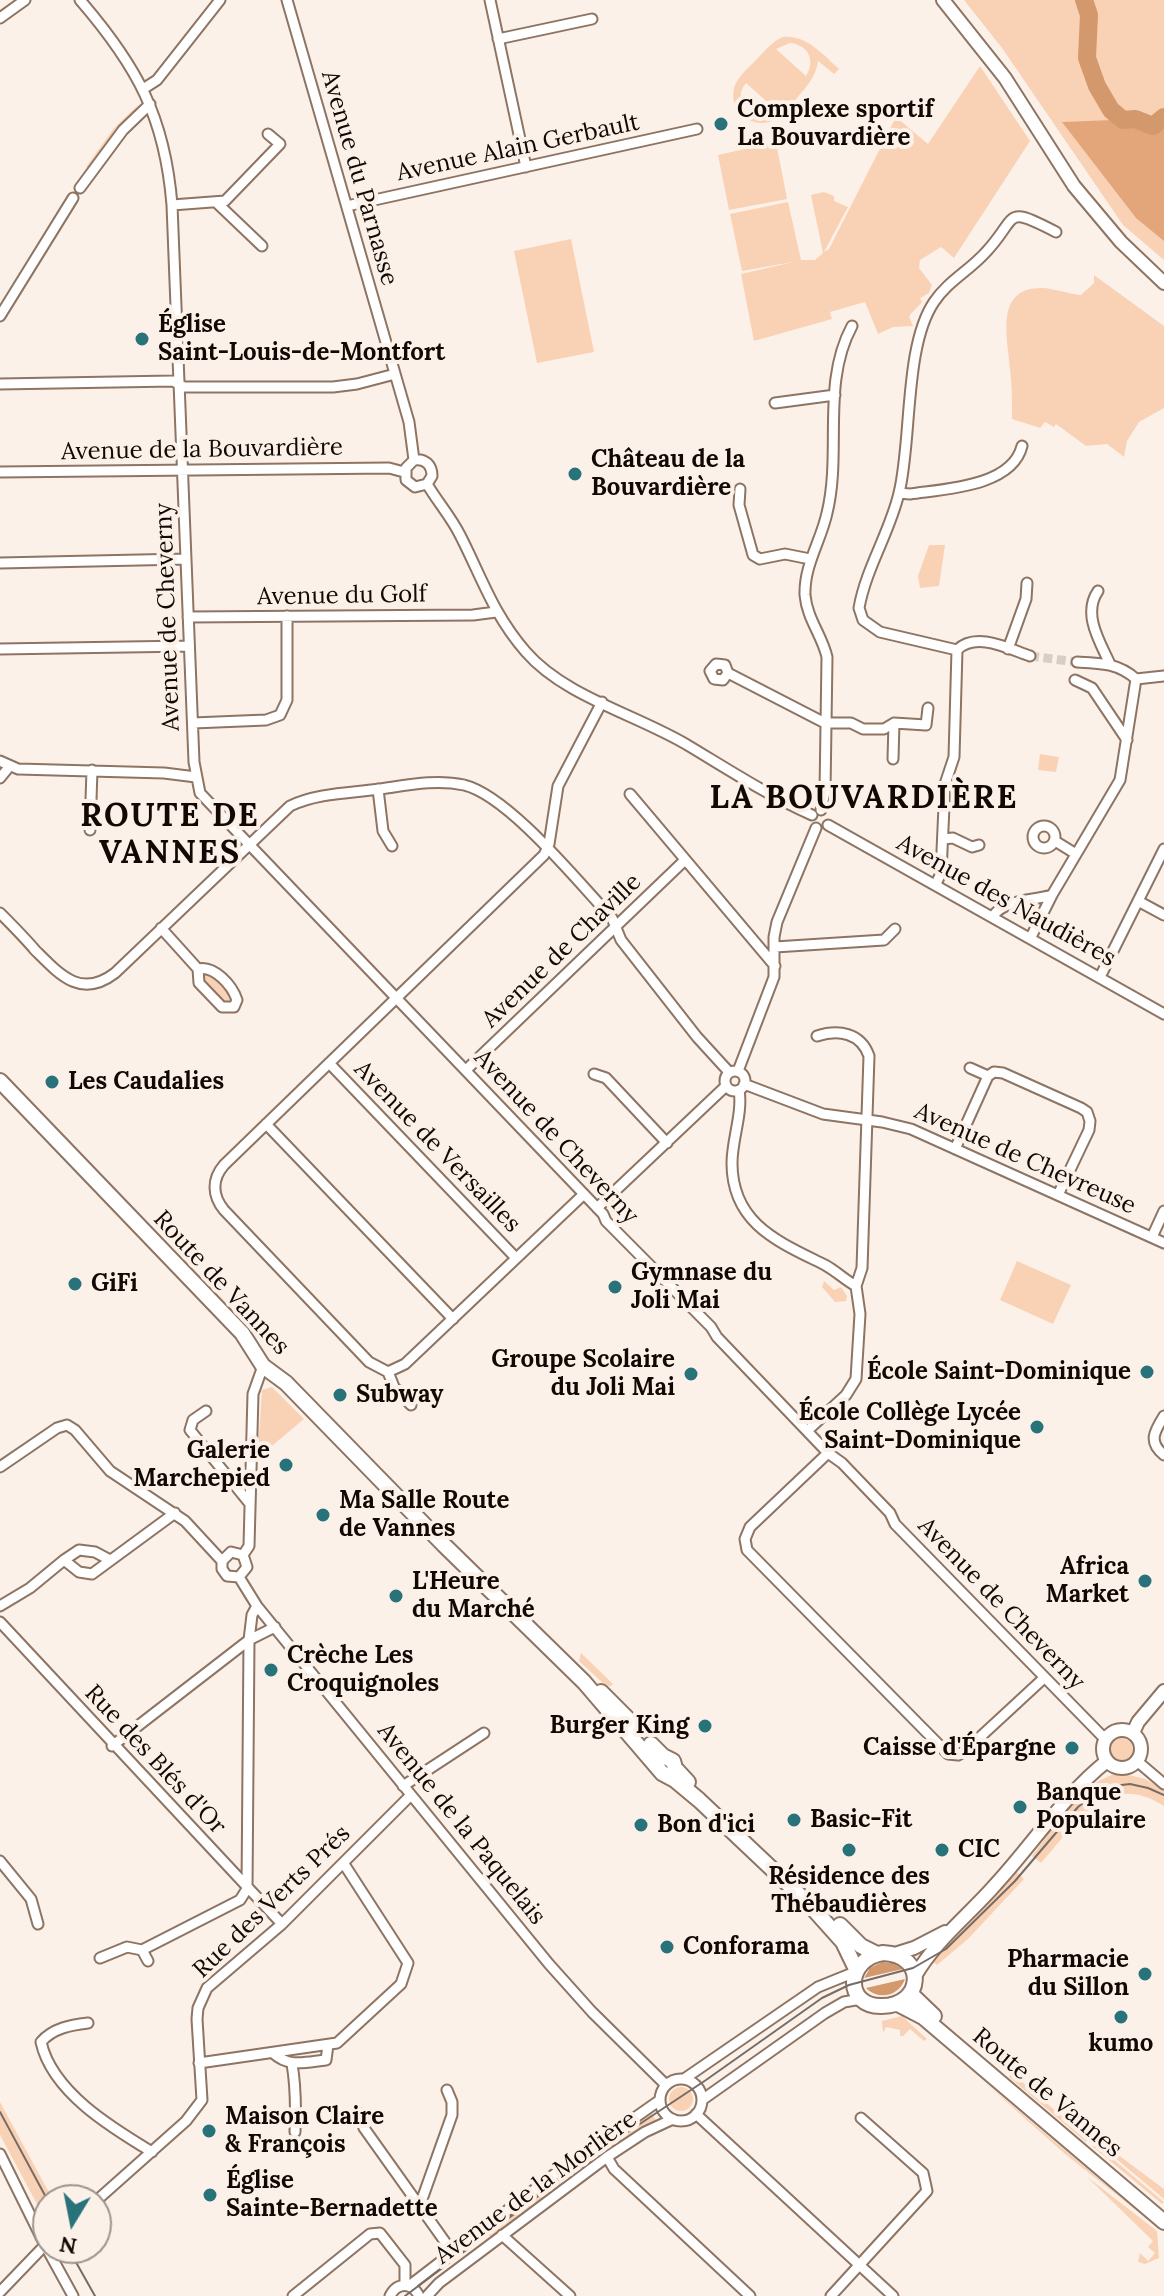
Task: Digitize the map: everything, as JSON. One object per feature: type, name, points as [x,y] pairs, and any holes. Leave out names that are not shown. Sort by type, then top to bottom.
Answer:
[{"type":"main road","name":"Route de Vannes","points":[[0,1081],[242,1333],[263,1366],[286,1383],[444,1545],[584,1682],[603,1693],[699,1800],[820,1915],[848,1948],[856,1970]]},
{"type":"main road","name":"Route de Vannes","points":[[668,1767],[861,1946],[877,1954]]},
{"type":"main road","points":[[877,1954],[895,1954],[909,1961],[915,1976],[910,1993],[898,2004],[879,2006],[861,1999],[854,1983],[856,1970],[864,1960],[877,1954]]},
{"type":"main road","name":"Route de Vannes","points":[[910,1993],[1039,2106],[1164,2209]]},
{"type":"main road","name":"Route de Vannes","points":[[898,2004],[923,2017],[1164,2222]]},
{"type":"street","points":[[0,18],[25,0]]},
{"type":"street","name":"Avenue de Cheverny","points":[[80,0],[121,50],[143,89],[166,154],[172,205],[196,777],[204,798],[828,1453],[842,1463],[890,1513],[895,1524],[1105,1739]]},
{"type":"street","points":[[143,89],[157,80],[220,0]]},
{"type":"street","name":"Avenue du Parnasse","points":[[287,0],[395,374],[412,436],[414,460]]},
{"type":"street","points":[[490,0],[526,167]]},
{"type":"street","points":[[943,0],[1005,78],[1074,186],[1112,233],[1164,283]]},
{"type":"street","points":[[566,13],[568,24]]},
{"type":"street","points":[[498,39],[592,19]]},
{"type":"street","points":[[80,188],[123,130],[150,104]]},
{"type":"street","name":"Avenue Alain Gerbault","points":[[347,206],[697,129]]},
{"type":"street","points":[[172,205],[218,204],[230,198],[280,144],[268,134]]},
{"type":"street","points":[[0,316],[4,302],[73,198]]},
{"type":"street","points":[[218,204],[262,246]]},
{"type":"street","points":[[1030,656],[992,643],[971,641],[957,650],[880,632],[863,620],[859,608],[899,493],[916,361],[925,318],[932,304],[949,283],[985,254],[1009,219],[1025,217],[1056,232]]},
{"type":"street","points":[[427,484],[457,530],[496,612],[525,651],[544,668],[713,762],[816,812],[830,817],[828,825],[822,829],[811,823],[816,812],[825,792],[827,657],[823,642],[809,617],[806,598],[810,559],[824,523],[832,490],[835,395],[843,343],[852,326]]},
{"type":"street","points":[[0,384],[173,381],[184,387],[344,386],[395,374]]},
{"type":"street","points":[[775,403],[835,395]]},
{"type":"street","points":[[899,493],[979,483],[991,478],[1020,456],[1022,446]]},
{"type":"street","points":[[414,460],[424,461],[431,468],[432,476],[427,484],[419,487],[405,478],[408,464],[414,460]]},
{"type":"street","name":"Avenue de la Bouvardière","points":[[0,472],[275,467],[389,468],[404,472]]},
{"type":"street","points":[[740,489],[739,505],[753,555],[760,559],[785,554],[810,559]]},
{"type":"street","points":[[0,563],[186,559]]},
{"type":"street","points":[[1008,649],[1026,599],[1027,583]]},
{"type":"street","points":[[1098,591],[1093,599],[1093,624],[1110,664]]},
{"type":"street","name":"Avenue du Golf","points":[[188,617],[496,612]]},
{"type":"street","points":[[193,723],[266,720],[282,713],[287,700],[287,616]]},
{"type":"street","points":[[0,649],[189,646]]},
{"type":"street","points":[[936,884],[941,873],[945,784],[954,757],[957,650]]},
{"type":"street","points":[[1077,662],[1110,664],[1136,679],[1164,676]]},
{"type":"street","points":[[728,673],[825,723],[851,723],[863,729],[884,729],[894,723],[926,725],[928,708]]},
{"type":"street","points":[[1031,937],[1052,895],[1120,780],[1136,679]]},
{"type":"street","points":[[1075,680],[1092,688],[1127,740]]},
{"type":"street","points":[[411,1405],[394,1387],[388,1372],[369,1362],[219,1204],[215,1183],[220,1169],[547,850],[558,786],[602,702]]},
{"type":"street","points":[[893,759],[894,723]]},
{"type":"street","points":[[0,778],[5,764],[196,777]]},
{"type":"street","points":[[90,830],[92,770]]},
{"type":"street","points":[[0,913],[57,973],[74,982],[99,983],[110,977],[286,809],[297,803],[315,797],[430,782],[473,788],[502,804],[612,918],[621,940],[697,1037],[734,1072],[744,1076],[734,1136],[732,1171],[737,1194],[746,1212],[774,1239],[830,1268],[856,1286]]},
{"type":"street","points":[[378,789],[383,831],[392,846]]},
{"type":"street","points":[[630,794],[776,966]]},
{"type":"street","name":"Avenue des Naudières","points":[[828,825],[1164,1014]]},
{"type":"street","points":[[742,1087],[732,1090],[726,1086],[725,1080],[734,1072],[774,977],[775,942],[787,895],[816,828]]},
{"type":"street","points":[[943,839],[953,838],[972,847],[979,845]]},
{"type":"street","points":[[1055,841],[1076,854]]},
{"type":"street","points":[[1100,977],[1164,849]]},
{"type":"street","name":"Avenue de Chaville","points":[[466,1070],[685,860]]},
{"type":"street","points":[[993,916],[1003,907],[1052,895]]},
{"type":"street","points":[[1037,899],[1041,916]]},
{"type":"street","points":[[1138,901],[1164,915]]},
{"type":"street","points":[[161,928],[198,969],[197,980],[209,994],[222,1007],[234,1007],[237,1000],[234,992],[213,970],[206,967],[198,969]]},
{"type":"street","points":[[756,943],[884,940],[895,929]]},
{"type":"street","points":[[807,1431],[846,1395],[856,1379],[860,1314],[856,1286],[862,1268],[869,1056],[866,1047],[853,1035],[828,1032],[817,1036]]},
{"type":"street","name":"Avenue de Versailles","points":[[329,1063],[516,1258]]},
{"type":"street","points":[[970,1068],[988,1076]]},
{"type":"street","points":[[955,1149],[988,1076],[994,1072],[1003,1073],[1087,1112],[1089,1130],[1058,1195]]},
{"type":"street","points":[[594,1074],[606,1078],[667,1143]]},
{"type":"street","points":[[597,1208],[726,1086]]},
{"type":"street","name":"Avenue de Chevreuse","points":[[742,1087],[823,1114],[911,1129],[1164,1243]]},
{"type":"street","points":[[266,1124],[453,1319]]},
{"type":"street","points":[[388,1372],[405,1364],[584,1194]]},
{"type":"street","points":[[1152,1237],[1164,1211]]},
{"type":"street","points":[[243,1555],[249,1546],[253,1394],[263,1366]]},
{"type":"street","points":[[206,1411],[193,1420],[190,1430],[250,1504]]},
{"type":"street","points":[[1164,1416],[1153,1437],[1154,1444],[1164,1455]]},
{"type":"street","points":[[0,1467],[57,1428],[67,1425],[75,1430],[110,1471],[175,1513],[191,1527],[222,1561],[222,1569],[227,1576],[239,1577],[247,1567],[243,1555]]},
{"type":"street","points":[[828,1453],[750,1527],[745,1539],[747,1550],[948,1754],[958,1755],[965,1751],[1044,1678]]},
{"type":"street","points":[[64,1560],[79,1572],[92,1574],[175,1513]]},
{"type":"street","points":[[0,1606],[30,1588],[79,1550],[95,1552],[110,1560]]},
{"type":"street","points":[[222,1561],[231,1552],[243,1555]]},
{"type":"street","name":"Avenue de la Paquelais","points":[[239,1577],[257,1606],[403,1786],[592,2012],[666,2085]]},
{"type":"street","points":[[100,1958],[127,1947],[142,1950],[240,1900],[247,1889],[249,1640],[252,1615],[257,1606]]},
{"type":"street","name":"Rue des Blés d'Or","points":[[0,1622],[112,1746],[282,1924]]},
{"type":"street","points":[[112,1746],[249,1640],[275,1627]]},
{"type":"street","points":[[1133,1733],[1138,1722],[1164,1691]]},
{"type":"street","points":[[1120,1730],[1133,1733],[1141,1748],[1137,1761],[1128,1768],[1120,1768],[1107,1761],[1103,1749],[1105,1739],[1120,1730]]},
{"type":"street","points":[[403,1786],[484,1733]]},
{"type":"street","points":[[915,1976],[932,1949],[995,1886],[1082,1784],[1107,1761]]},
{"type":"street","points":[[1137,1761],[1164,1784]]},
{"type":"street","name":"Rue des Verts Prés","points":[[112,2187],[186,2121],[202,2100],[197,2019],[207,1988],[282,1924],[411,1795]]},
{"type":"street","points":[[0,1861],[31,1899],[38,1924]]},
{"type":"street","points":[[199,2063],[337,2043],[401,1984],[408,1963],[344,1864]]},
{"type":"street","points":[[895,1954],[951,1929]]},
{"type":"street","points":[[142,1950],[148,1961]]},
{"type":"street","points":[[856,1970],[818,1987],[684,2079],[666,2085],[660,2100],[662,2110],[673,2119],[685,2120],[696,2114],[702,2100],[825,2013],[844,2002],[861,1999]]},
{"type":"street","points":[[88,2023],[70,2025],[47,2035],[41,2042],[44,2052],[75,2096],[101,2120],[152,2152]]},
{"type":"street","points":[[273,2053],[281,2061],[292,2064],[326,2060],[328,2045]]},
{"type":"street","points":[[292,2064],[297,2094],[293,2101],[295,2132]]},
{"type":"street","points":[[684,2079],[697,2086],[702,2100]]},
{"type":"street","points":[[420,2205],[452,2115],[452,2102],[447,2090]]},
{"type":"street","name":"Avenue de la Morlière","points":[[390,2296],[395,2288],[407,2285],[453,2253],[556,2173],[660,2100]]},
{"type":"street","points":[[359,2113],[364,2128],[453,2253]]},
{"type":"street","points":[[696,2114],[893,2296]]},
{"type":"street","points":[[831,2296],[927,2191],[923,2173],[861,2118]]},
{"type":"street","name":"Avenue de la Morlière","points":[[427,2296],[439,2283],[607,2157],[645,2132],[673,2119]]},
{"type":"street","points":[[0,2154],[32,2216]]},
{"type":"street","points":[[607,2157],[614,2169],[750,2296]]},
{"type":"street","points":[[293,2296],[370,2234],[380,2233],[405,2265],[407,2285],[419,2296]]},
{"type":"street","points":[[502,2235],[570,2296]]},
{"type":"street","points":[[0,2292],[32,2258]]},
{"type":"street","points":[[57,2264],[73,2296]]},
{"type":"shaded area","points":[[964,0],[1164,0],[1164,260],[1123,225],[1002,48]]},
{"type":"shaded area","points":[[792,37],[807,42],[839,69],[834,74],[818,61],[810,81],[790,107],[775,120],[758,123],[738,110],[734,103],[735,85],[779,39]],"holes":[[[790,43],[802,47],[808,54],[810,64],[806,76],[776,49]],[[746,83],[776,110],[776,111],[760,117],[746,111],[741,97]]]},
{"type":"shaded area","points":[[980,66],[1030,141],[954,258],[941,247],[920,260],[919,268],[932,285],[909,316],[913,326],[893,327],[878,334],[865,302],[830,312],[832,319],[754,341],[741,274],[793,262],[742,271],[730,214],[788,202],[801,260],[815,260],[823,253],[811,195],[824,192],[848,207],[824,252],[829,249],[896,117],[928,144]]},
{"type":"shaded area","points":[[139,104],[89,169],[86,167],[114,128]]},
{"type":"shaded area","points":[[1164,118],[1164,241],[1136,218],[1062,122]]},
{"type":"shaded area","points":[[776,142],[787,199],[729,210],[718,155]]},
{"type":"shaded area","points":[[571,239],[594,352],[537,363],[514,251]]},
{"type":"shaded area","points":[[1094,275],[1164,326],[1164,408],[1139,422],[1127,441],[1124,457],[1107,444],[1086,446],[1056,424],[1054,427],[1045,422],[1040,428],[1012,419],[1006,329],[1010,305],[1017,295],[1028,290],[1044,288],[1081,295],[1094,283]]},
{"type":"shaded area","points":[[929,545],[945,545],[939,586],[920,588],[918,576]]},
{"type":"shaded area","points":[[1040,754],[1059,757],[1056,772],[1038,770]]},
{"type":"shaded area","points":[[202,972],[210,973],[231,996],[231,1004],[226,1005],[202,981]]},
{"type":"shaded area","points":[[1017,1261],[1071,1285],[1053,1324],[1000,1300]]},
{"type":"shaded area","points":[[824,1281],[834,1290],[841,1287],[847,1296],[846,1301],[835,1302],[822,1287]]},
{"type":"shaded area","points":[[272,1387],[304,1419],[261,1455],[258,1452],[262,1390]]},
{"type":"shaded area","points":[[581,1653],[613,1684],[611,1686],[606,1686],[579,1661]]},
{"type":"shaded area","points":[[1121,1738],[1129,1742],[1133,1750],[1129,1758],[1121,1762],[1113,1758],[1109,1750],[1113,1742]]},
{"type":"shaded area","points":[[1121,1773],[1145,1779],[1164,1790],[1164,1806],[1143,1796],[1125,1794],[1109,1797],[1080,1818],[1041,1863],[1032,1856],[1082,1794],[1107,1777]]},
{"type":"shaded area","points":[[1017,1872],[1024,1879],[968,1939],[937,1965],[931,1960]]},
{"type":"shaded area","points":[[882,1962],[903,1969],[864,1978],[870,1968]]},
{"type":"shaded area","points":[[905,1979],[898,1989],[888,1995],[866,1988]]},
{"type":"shaded area","points":[[902,2016],[927,2039],[924,2041],[910,2029],[903,2036],[900,2036],[900,2030],[886,2027],[883,2033],[882,2021]]},
{"type":"shaded area","points":[[1012,2073],[1088,2139],[1086,2142],[1009,2077]]},
{"type":"shaded area","points":[[983,2081],[1123,2199],[1134,2204],[1151,2222],[1065,2154]]},
{"type":"shaded area","points":[[681,2087],[690,2090],[693,2099],[690,2108],[681,2111],[672,2108],[669,2099],[672,2090]]},
{"type":"shaded area","points":[[0,2102],[44,2184],[32,2184],[32,2195],[0,2135]]},
{"type":"shaded area","points":[[651,2113],[656,2120],[566,2182],[561,2176]]},
{"type":"shaded area","points":[[1097,2139],[1164,2189],[1164,2199],[1095,2141]]},
{"type":"shaded area","points":[[1094,2143],[1164,2202],[1162,2204],[1092,2146]]},
{"type":"shaded area","points":[[1086,2176],[1157,2231],[1159,2258],[1145,2264],[1138,2262],[1140,2253],[1148,2261],[1155,2253],[1148,2247],[1153,2241]]},
{"type":"shaded area","points":[[557,2179],[561,2185],[492,2237],[484,2234]]},
{"type":"waterway","points":[[1084,0],[1089,15],[1087,58],[1097,86],[1111,110],[1123,120],[1135,119],[1153,126],[1164,117]]},
{"type":"tunnel","points":[[1030,656],[1077,662]]},
{"type":"tram line","points":[[405,2296],[590,2157],[822,1998],[849,1985],[913,1968],[946,1949],[1015,1881],[1078,1807],[1097,1792],[1130,1784],[1164,1795]]},
{"type":"tram line","points":[[0,2112],[39,2184]]},
{"type":"tram line","points":[[77,2264],[95,2296]]},
{"type":"place","name":"Complexe sportif La Bouvardière","points":[[721,124]]},
{"type":"place","name":"Église Saint-Louis-de-Montfort","points":[[142,339]]},
{"type":"place","name":"Château de la Bouvardière","points":[[575,474]]},
{"type":"place","name":"Les Caudalies","points":[[52,1082]]},
{"type":"place","name":"GiFi","points":[[75,1284]]},
{"type":"place","name":"Gymnase du Joli Mai","points":[[615,1287]]},
{"type":"place","name":"École Saint-Dominique","points":[[1147,1372]]},
{"type":"place","name":"Groupe Scolaire du Joli Mai","points":[[691,1374]]},
{"type":"place","name":"Subway","points":[[340,1395]]},
{"type":"place","name":"École Collège Lycée Saint-Dominique","points":[[1037,1427]]},
{"type":"place","name":"Galerie Marchepied","points":[[286,1465]]},
{"type":"place","name":"Ma Salle Route de Vannes","points":[[323,1515]]},
{"type":"place","name":"Africa Market","points":[[1145,1581]]},
{"type":"place","name":"L'Heure du Marché","points":[[396,1596]]},
{"type":"place","name":"Crèche Les Croquignoles","points":[[271,1670]]},
{"type":"place","name":"Burger King","points":[[705,1726]]},
{"type":"place","name":"Caisse d'Épargne","points":[[1072,1748]]},
{"type":"place","name":"Banque Populaire","points":[[1020,1807]]},
{"type":"place","name":"Basic-Fit","points":[[794,1820]]},
{"type":"place","name":"Bon d'ici","points":[[641,1825]]},
{"type":"place","name":"Résidence des Thébaudières","points":[[849,1850]]},
{"type":"place","name":"CIC","points":[[942,1850]]},
{"type":"place","name":"Conforama","points":[[667,1947]]},
{"type":"place","name":"Pharmacie du Sillon","points":[[1145,1974]]},
{"type":"place","name":"kumo","points":[[1121,2017]]},
{"type":"place","name":"Maison Claire & François","points":[[209,2131]]},
{"type":"place","name":"Église Sainte-Bernadette","points":[[210,2195]]},
{"type":"district","name":"LA BOUVARDIÈRE","points":[[864,799]]},
{"type":"district","name":"ROUTE DE VANNES","points":[[170,836]]}]
